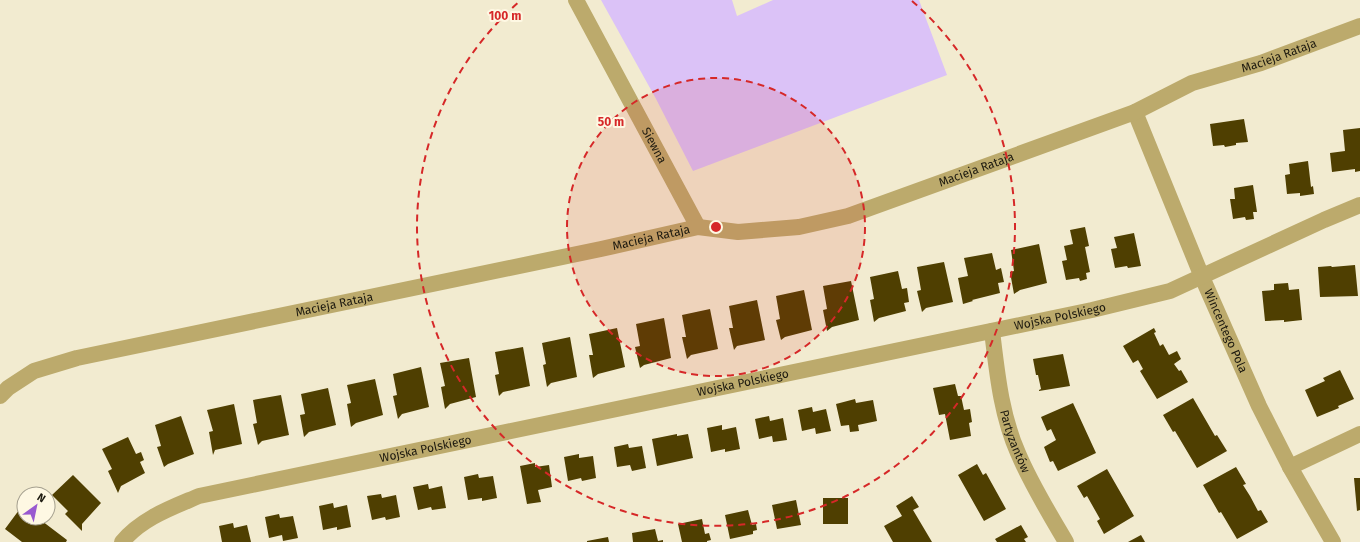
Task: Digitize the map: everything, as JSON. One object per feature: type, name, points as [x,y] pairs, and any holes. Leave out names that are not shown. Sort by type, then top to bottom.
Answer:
[{"type":"street","name":"Siewna","points":[[576,0],[698,227]]},
{"type":"street","name":"Macieja Rataja","points":[[0,396],[8,388],[34,371],[77,358],[586,253],[698,227],[738,232],[799,227],[848,216],[1135,112],[1192,83],[1261,63],[1360,26]]},
{"type":"street","name":"Wincentego Pola","points":[[1135,112],[1202,277],[1259,406],[1290,466],[1334,542]]},
{"type":"street","name":"Wojska Polskiego","points":[[122,542],[128,534],[155,514],[199,496],[1092,310],[1170,292],[1324,220],[1360,205]]},
{"type":"street","name":"Partyzantów","points":[[992,331],[999,389],[1017,452],[1036,491],[1066,542]]},
{"type":"street","points":[[1290,466],[1360,434]]},
{"type":"shaded area","points":[[601,0],[732,0],[737,16],[773,0],[919,0],[947,75],[693,171],[655,97]]},
{"type":"building","points":[[1244,119],[1248,142],[1236,143],[1236,145],[1225,147],[1224,145],[1213,146],[1210,124]]},
{"type":"building","points":[[1360,128],[1360,171],[1355,172],[1355,169],[1332,172],[1330,153],[1345,151],[1343,130]]},
{"type":"building","points":[[1308,161],[1311,187],[1313,186],[1314,194],[1300,196],[1300,193],[1287,194],[1285,175],[1290,174],[1289,164]]},
{"type":"building","points":[[1253,185],[1257,212],[1253,212],[1254,219],[1246,220],[1245,217],[1233,219],[1230,199],[1235,199],[1234,188]]},
{"type":"building","points":[[1085,227],[1089,246],[1085,247],[1090,272],[1086,273],[1087,279],[1080,281],[1079,278],[1066,280],[1062,261],[1067,260],[1064,246],[1073,244],[1070,230]]},
{"type":"building","points":[[1134,233],[1141,266],[1115,268],[1111,249],[1117,248],[1114,237]]},
{"type":"building","points":[[1039,244],[1047,283],[1020,290],[1014,294],[1010,272],[1014,271],[1011,250]]},
{"type":"building","points":[[992,253],[996,270],[1001,268],[1004,282],[998,283],[1000,293],[972,300],[973,301],[963,304],[958,278],[968,276],[964,258]]},
{"type":"building","points":[[944,262],[953,302],[926,308],[922,312],[917,291],[921,290],[917,267]]},
{"type":"building","points":[[1355,265],[1358,296],[1320,297],[1318,267]]},
{"type":"building","points":[[898,271],[902,289],[907,288],[909,302],[904,303],[906,311],[879,318],[874,322],[870,300],[874,299],[870,277]]},
{"type":"building","points":[[851,281],[859,320],[832,327],[827,331],[823,310],[827,309],[823,286]]},
{"type":"building","points":[[1288,283],[1289,290],[1299,289],[1302,320],[1284,322],[1284,320],[1265,321],[1262,291],[1274,290],[1274,284]]},
{"type":"building","points":[[804,290],[812,330],[785,337],[781,340],[776,320],[780,319],[776,296]]},
{"type":"building","points":[[757,300],[765,340],[737,346],[734,350],[729,328],[733,328],[729,306]]},
{"type":"building","points":[[710,309],[718,349],[691,355],[687,359],[682,337],[686,337],[682,315]]},
{"type":"building","points":[[664,318],[671,358],[644,365],[640,368],[635,347],[640,346],[636,324]]},
{"type":"building","points":[[617,328],[625,367],[598,374],[593,378],[589,355],[593,355],[589,334]]},
{"type":"building","points":[[1154,328],[1156,332],[1154,333],[1160,346],[1163,344],[1169,355],[1177,351],[1181,359],[1174,364],[1179,371],[1181,370],[1188,382],[1157,399],[1140,371],[1143,369],[1138,360],[1133,363],[1123,346]]},
{"type":"building","points":[[570,337],[577,377],[551,383],[547,387],[543,365],[546,364],[542,343]]},
{"type":"building","points":[[523,347],[530,386],[503,392],[499,396],[495,375],[499,374],[495,352]]},
{"type":"building","points":[[1063,354],[1070,386],[1039,391],[1041,389],[1038,375],[1036,375],[1033,359]]},
{"type":"building","points":[[469,358],[476,397],[450,404],[445,409],[441,387],[445,386],[440,363]]},
{"type":"building","points":[[421,367],[429,407],[402,414],[398,419],[393,396],[397,395],[393,374]]},
{"type":"building","points":[[1340,370],[1354,399],[1338,406],[1339,408],[1317,417],[1305,390],[1325,381],[1323,378]]},
{"type":"building","points":[[375,379],[383,415],[356,423],[351,427],[347,404],[351,403],[347,385]]},
{"type":"building","points":[[955,384],[958,396],[961,396],[964,410],[970,409],[972,422],[969,423],[971,436],[950,440],[945,414],[939,415],[933,388]]},
{"type":"building","points":[[328,388],[336,425],[309,432],[304,437],[300,415],[305,414],[301,394]]},
{"type":"building","points":[[281,395],[289,435],[262,441],[258,445],[253,424],[257,423],[253,400]]},
{"type":"building","points":[[1193,398],[1215,436],[1217,435],[1227,451],[1197,468],[1175,431],[1173,432],[1163,415]]},
{"type":"building","points":[[855,399],[856,403],[873,400],[877,421],[858,425],[859,431],[850,432],[849,425],[841,426],[836,404]]},
{"type":"building","points":[[1073,403],[1096,453],[1058,471],[1053,461],[1050,462],[1044,447],[1056,440],[1051,429],[1047,431],[1041,417]]},
{"type":"building","points":[[234,404],[242,444],[215,450],[213,455],[209,432],[213,431],[207,410]]},
{"type":"building","points":[[812,407],[813,412],[826,409],[831,431],[816,434],[815,428],[802,431],[798,410]]},
{"type":"building","points":[[181,416],[194,454],[164,467],[157,447],[161,446],[155,425]]},
{"type":"building","points":[[769,416],[770,421],[783,418],[787,440],[773,442],[772,436],[759,439],[755,419]]},
{"type":"building","points":[[722,425],[722,430],[736,427],[740,449],[725,452],[725,449],[711,452],[707,428]]},
{"type":"building","points":[[677,434],[677,436],[688,434],[693,458],[657,466],[652,439]]},
{"type":"building","points":[[128,437],[136,454],[141,452],[144,460],[140,462],[145,473],[121,486],[118,493],[108,471],[112,469],[102,449]]},
{"type":"building","points":[[628,444],[629,448],[642,446],[646,468],[632,471],[630,465],[617,467],[614,447]]},
{"type":"building","points":[[579,454],[579,458],[593,456],[596,478],[582,481],[581,478],[568,481],[564,457]]},
{"type":"building","points":[[535,463],[535,467],[549,465],[552,487],[538,490],[541,502],[527,504],[520,466]]},
{"type":"building","points":[[977,464],[983,475],[986,473],[1006,509],[984,521],[958,475]]},
{"type":"building","points":[[1236,467],[1246,484],[1243,485],[1258,511],[1261,510],[1268,522],[1237,539],[1221,512],[1219,513],[1203,485]]},
{"type":"building","points":[[1107,469],[1134,516],[1104,534],[1097,521],[1100,519],[1087,496],[1084,498],[1077,486]]},
{"type":"building","points":[[478,474],[479,478],[493,476],[497,498],[482,501],[482,498],[468,500],[464,477]]},
{"type":"building","points":[[73,475],[101,503],[82,524],[82,531],[65,514],[68,511],[56,499],[56,491]]},
{"type":"building","points":[[1354,478],[1360,478],[1360,510],[1357,511]]},
{"type":"building","points":[[428,484],[429,489],[442,486],[446,508],[432,510],[431,507],[418,510],[413,487]]},
{"type":"building","points":[[381,494],[382,498],[396,495],[400,517],[386,520],[385,517],[372,520],[367,496]]},
{"type":"building","points":[[912,496],[919,507],[913,510],[932,542],[893,542],[884,526],[902,516],[896,506]]},
{"type":"building","points":[[823,498],[848,498],[848,524],[823,524]]},
{"type":"building","points":[[796,500],[801,525],[777,529],[772,505]]},
{"type":"building","points":[[333,503],[334,508],[347,505],[351,527],[337,530],[337,527],[323,530],[319,506]]},
{"type":"building","points":[[748,510],[752,525],[756,524],[757,530],[753,531],[753,534],[730,539],[725,515]]},
{"type":"building","points":[[16,514],[16,526],[49,526],[67,540],[66,542],[22,542],[5,529]]},
{"type":"building","points":[[279,514],[280,518],[293,516],[298,538],[283,541],[282,535],[269,538],[265,517]]},
{"type":"building","points":[[702,519],[705,534],[709,533],[711,540],[707,542],[682,542],[678,524]]},
{"type":"building","points":[[233,523],[234,528],[247,525],[251,542],[222,542],[219,526]]},
{"type":"building","points":[[1021,525],[1028,537],[1024,539],[1026,542],[997,542],[995,539]]},
{"type":"building","points":[[655,529],[658,541],[663,540],[663,542],[633,542],[632,533]]},
{"type":"building","points":[[1141,535],[1145,542],[1128,542]]},
{"type":"building","points":[[608,537],[609,542],[587,542],[587,541]]}]
